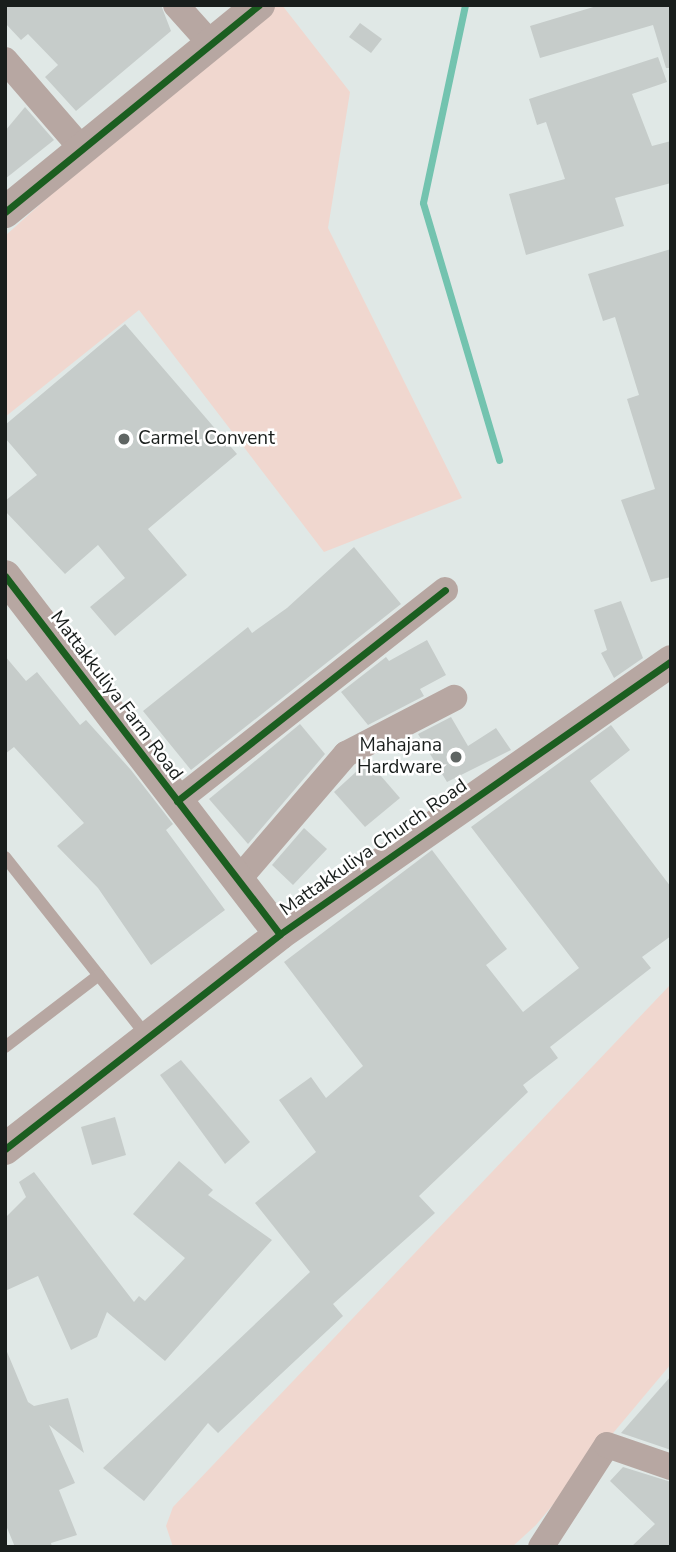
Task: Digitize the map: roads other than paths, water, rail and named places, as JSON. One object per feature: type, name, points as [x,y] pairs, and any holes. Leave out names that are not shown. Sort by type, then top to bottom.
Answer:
[{"type":"street","points":[[176,5],[211,44]]},
{"type":"street","points":[[5,212],[258,5]]},
{"type":"street","points":[[5,60],[83,150]]},
{"type":"street","name":"Mattakkuliya Farm Road","points":[[5,576],[280,934]]},
{"type":"street","points":[[177,801],[445,590]]},
{"type":"street","name":"Mattakkuliya Church Road","points":[[5,1149],[146,1035],[280,934],[671,661]]},
{"type":"street","points":[[238,880],[346,754],[454,698]]},
{"type":"street","points":[[541,1547],[607,1444],[671,1467]]},
{"type":"lane","points":[[5,857],[146,1035]]},
{"type":"lane","points":[[5,1047],[100,975]]},
{"type":"waterway","points":[[465,5],[423,203],[499,460]]},
{"type":"place","name":"Carmel Convent","points":[[124,439]]},
{"type":"place","name":"Mahajana Hardware","points":[[456,757]]}]
